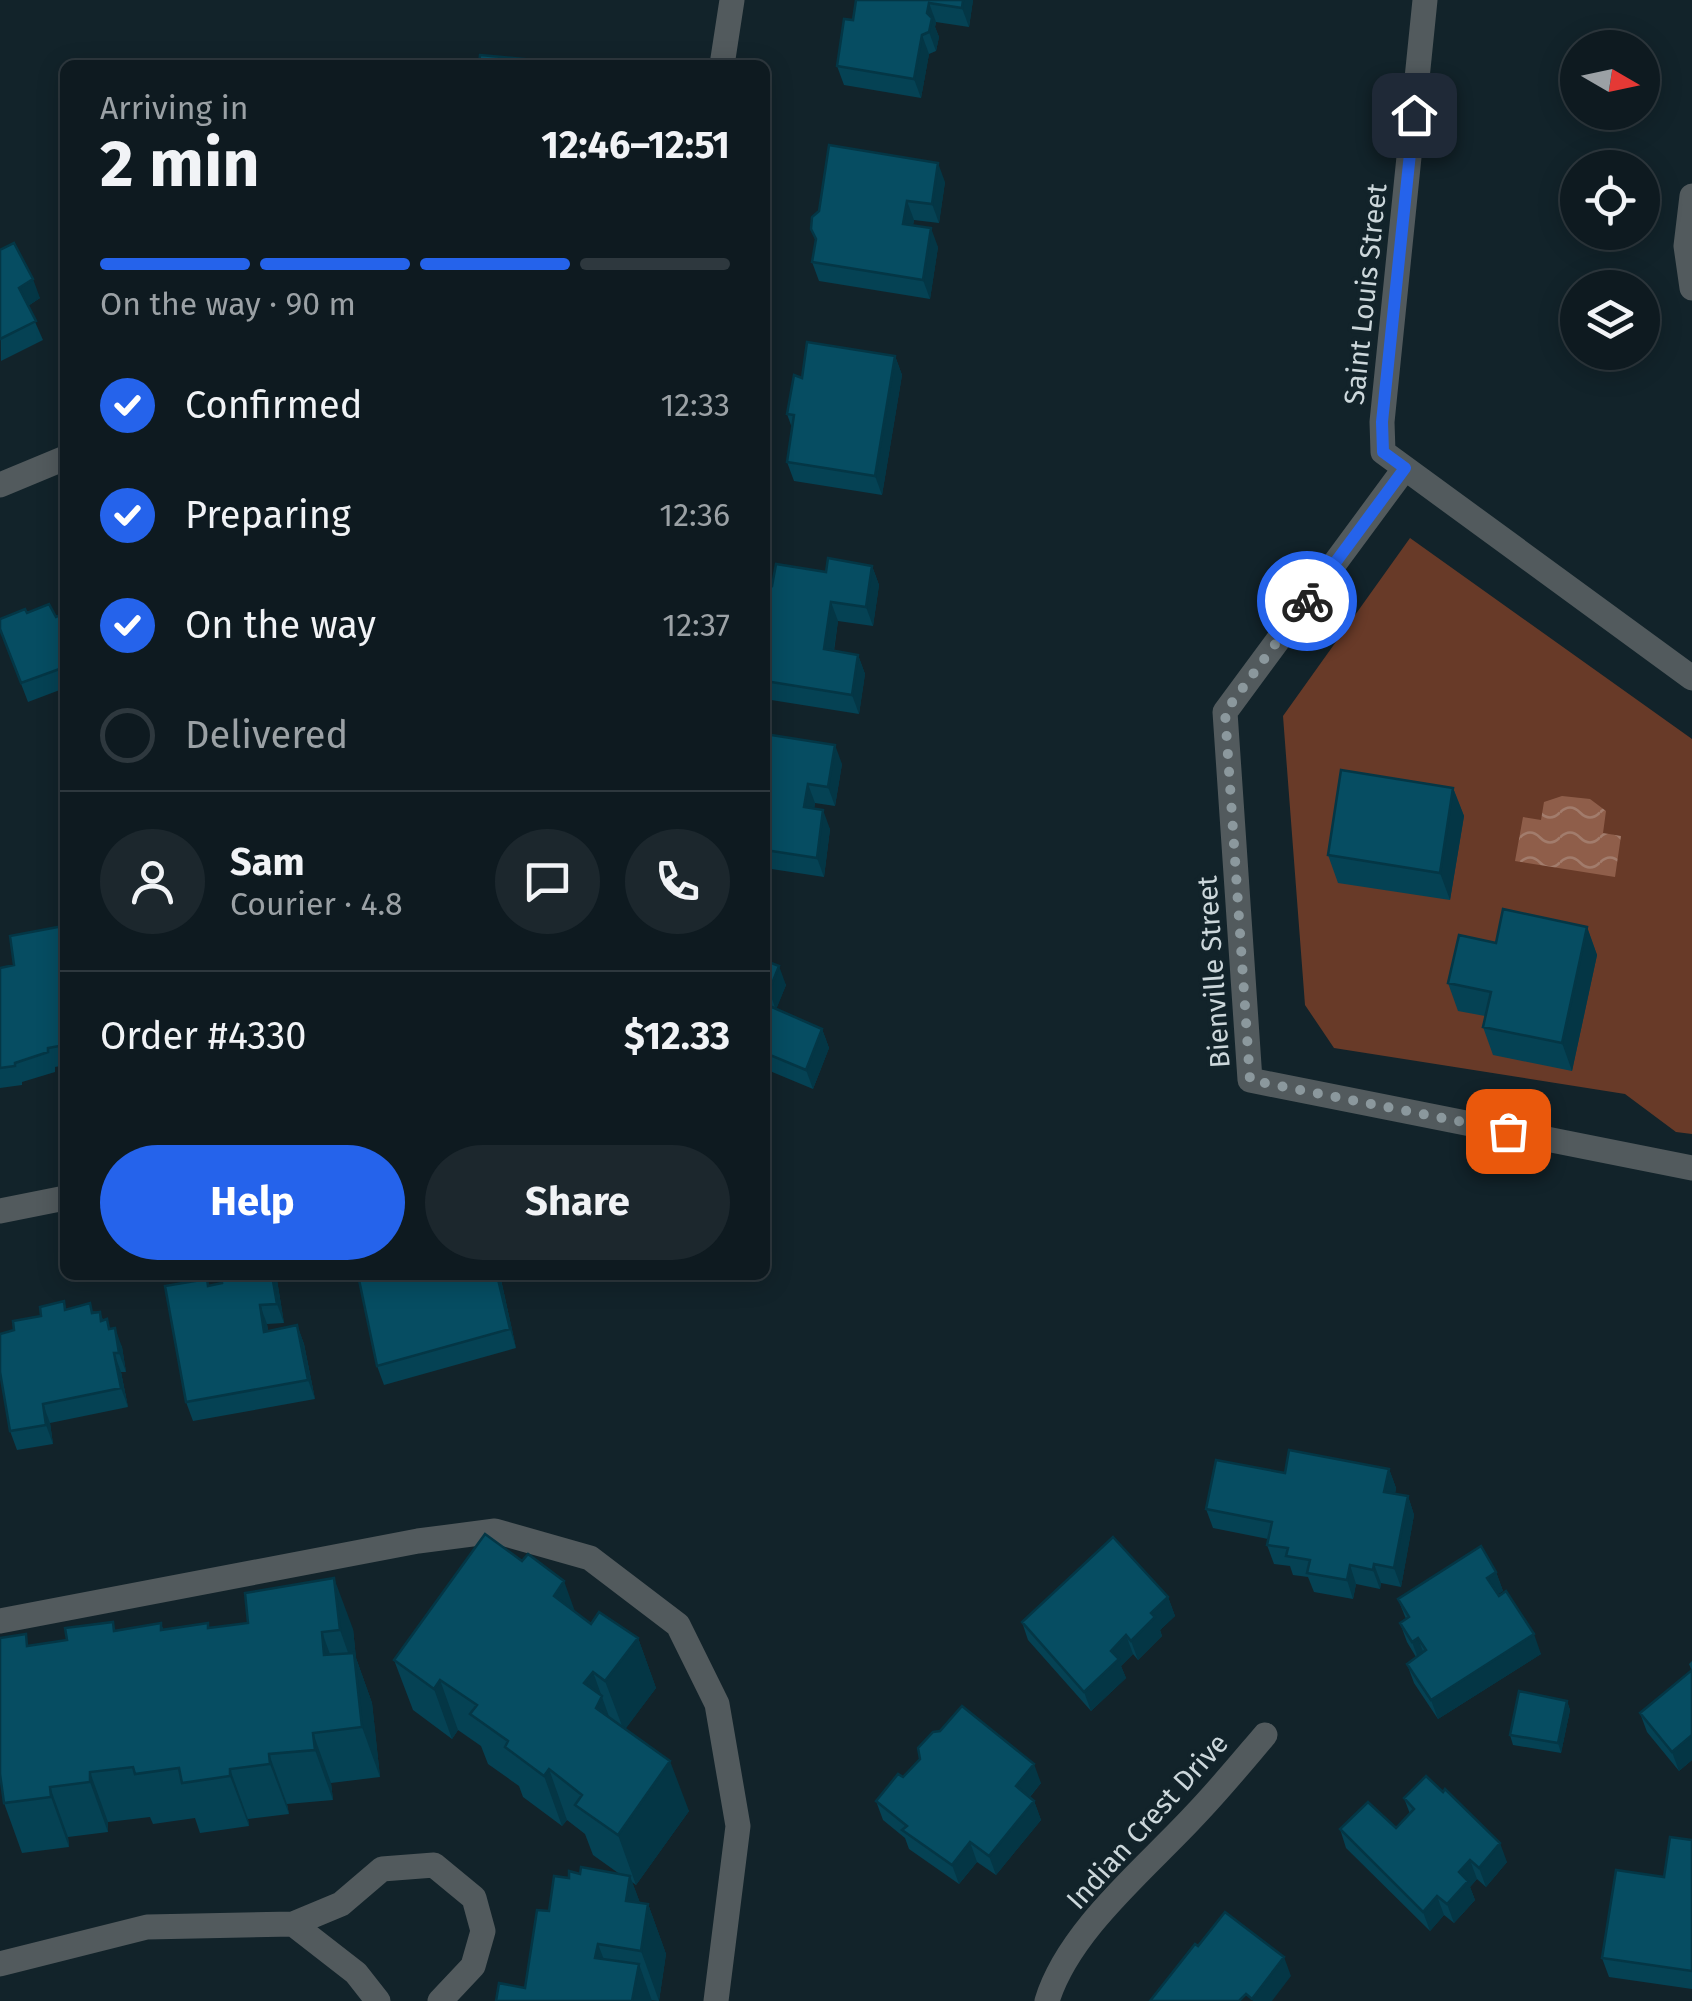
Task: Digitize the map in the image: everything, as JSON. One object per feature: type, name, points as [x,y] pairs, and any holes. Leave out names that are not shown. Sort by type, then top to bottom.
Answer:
[{"type":"street","points":[[723,60],[732,0]]},
{"type":"street","name":"Saint Louis Street","points":[[1426,0],[1382,422],[1383,452],[1692,678]]},
{"type":"street","points":[[1692,196],[1686,246],[1692,288]]},
{"type":"street","points":[[0,485],[60,460]]},
{"type":"street","name":"Bienville Street","points":[[1405,468],[1225,712],[1250,1080],[1692,1168]]},
{"type":"street","points":[[0,1211],[60,1199]]},
{"type":"street","points":[[0,1622],[418,1542],[495,1531],[590,1558],[678,1624],[718,1704],[738,1826],[716,2001]]},
{"type":"street","name":"Indian Crest Drive","points":[[1047,2001],[1054,1977],[1118,1890],[1193,1817],[1265,1735]]},
{"type":"street","points":[[0,1964],[147,1926],[293,1924],[341,1904],[382,1869],[434,1865],[474,1898],[483,1930],[473,1966],[440,2001]]},
{"type":"street","points":[[293,1924],[356,1973],[378,2001]]},
{"type":"shaded area","points":[[1410,538],[1692,739],[1692,1134],[1676,1132],[1625,1094],[1334,1048],[1305,1005],[1283,716]]},
{"type":"water","points":[[1562,796],[1590,799],[1606,811],[1603,833],[1621,836],[1615,877],[1515,861],[1523,817],[1541,820],[1544,802]]},
{"type":"building","points":[[856,0],[963,0],[962,8],[929,3],[927,13],[932,18],[929,32],[922,35],[914,79],[837,66],[844,19],[853,20]]},
{"type":"building","points":[[480,55],[536,60],[480,60]]},
{"type":"building","points":[[829,145],[938,163],[932,204],[907,201],[903,224],[931,228],[923,280],[812,262],[816,239],[811,229],[812,217],[819,211]]},
{"type":"building","points":[[14,243],[33,279],[19,288],[36,321],[0,339],[0,250]]},
{"type":"building","points":[[807,342],[895,356],[875,476],[787,462],[794,415],[787,414],[794,375],[802,378]]},
{"type":"building","points":[[828,558],[872,566],[866,607],[831,602],[824,649],[858,655],[852,695],[770,682],[770,585],[776,564],[826,572]]},
{"type":"building","points":[[49,604],[56,617],[60,615],[60,669],[21,683],[0,629],[0,619],[25,609],[27,613]]},
{"type":"building","points":[[770,735],[835,745],[828,787],[808,784],[804,807],[823,810],[817,858],[770,851]]},
{"type":"building","points":[[1341,770],[1453,788],[1440,873],[1328,855]]},
{"type":"building","points":[[1503,909],[1587,927],[1562,1043],[1483,1027],[1491,992],[1448,983],[1459,935],[1496,943]]},
{"type":"building","points":[[60,927],[60,1046],[15,1066],[0,1068],[0,968],[14,965],[10,936]]},
{"type":"building","points":[[770,963],[779,966],[770,988]]},
{"type":"building","points":[[770,1006],[822,1029],[806,1070],[770,1055]]},
{"type":"building","points":[[201,1280],[207,1280],[208,1286],[222,1280],[273,1280],[277,1304],[260,1305],[264,1332],[297,1325],[308,1380],[186,1402],[165,1286]]},
{"type":"building","points":[[359,1280],[498,1280],[510,1329],[377,1366]]},
{"type":"building","points":[[64,1301],[65,1310],[90,1303],[92,1313],[100,1312],[101,1321],[107,1319],[109,1329],[115,1328],[119,1353],[114,1353],[121,1388],[43,1404],[46,1425],[10,1431],[0,1372],[0,1334],[14,1330],[13,1321],[41,1316],[40,1307]]},
{"type":"building","points":[[1289,1450],[1389,1469],[1384,1492],[1408,1496],[1394,1568],[1374,1564],[1373,1570],[1350,1565],[1347,1580],[1307,1573],[1310,1560],[1286,1556],[1288,1548],[1267,1545],[1272,1522],[1206,1509],[1216,1460],[1285,1473]]},
{"type":"building","points":[[485,1534],[522,1561],[528,1554],[564,1581],[554,1596],[591,1624],[599,1612],[638,1638],[605,1681],[593,1672],[584,1683],[602,1696],[596,1708],[670,1761],[618,1835],[575,1805],[582,1795],[549,1769],[544,1776],[505,1747],[508,1741],[470,1714],[477,1705],[440,1680],[434,1689],[394,1660]]},
{"type":"building","points":[[1113,1537],[1168,1597],[1131,1641],[1126,1635],[1111,1651],[1119,1659],[1084,1692],[1022,1622]]},
{"type":"building","points":[[1481,1546],[1496,1572],[1487,1578],[1499,1596],[1506,1591],[1534,1634],[1431,1700],[1407,1664],[1426,1650],[1418,1638],[1412,1642],[1400,1623],[1409,1617],[1398,1599]]},
{"type":"building","points":[[334,1578],[340,1630],[322,1632],[324,1655],[354,1653],[362,1727],[313,1733],[315,1750],[269,1754],[270,1764],[230,1769],[230,1776],[182,1783],[179,1768],[135,1774],[133,1767],[90,1772],[90,1782],[50,1787],[51,1797],[4,1803],[0,1774],[0,1638],[26,1634],[27,1646],[67,1640],[65,1628],[113,1622],[114,1631],[161,1623],[161,1630],[208,1623],[208,1628],[248,1623],[245,1593]]},
{"type":"building","points":[[1692,1670],[1692,1735],[1672,1752],[1640,1713]]},
{"type":"building","points":[[1519,1691],[1567,1701],[1558,1743],[1510,1735]]},
{"type":"building","points":[[962,1706],[1034,1764],[1016,1786],[1034,1801],[989,1856],[970,1842],[952,1865],[902,1830],[907,1826],[876,1801],[898,1774],[903,1777],[920,1759],[918,1748]]},
{"type":"building","points":[[1426,1776],[1443,1792],[1445,1789],[1500,1843],[1479,1868],[1470,1860],[1459,1872],[1468,1881],[1447,1904],[1437,1896],[1423,1912],[1340,1829],[1368,1802],[1396,1828],[1414,1809],[1404,1798]]},
{"type":"building","points":[[1670,1837],[1692,1840],[1692,1971],[1602,1958],[1616,1870],[1664,1877]]},
{"type":"building","points":[[581,1867],[630,1876],[626,1901],[648,1904],[641,1951],[598,1944],[595,1958],[639,1964],[632,2001],[496,2001],[499,1983],[525,1988],[537,1910],[549,1911],[554,1876],[569,1878],[569,1871],[580,1874]]},
{"type":"building","points":[[1225,1912],[1284,1957],[1252,1999],[1246,1994],[1239,2001],[1150,2001],[1195,1944],[1198,1946]]},
{"type":"way so far","points":[[1307,601],[1225,712],[1250,1080],[1508,1131]]},
{"type":"route","points":[[1307,601],[1405,468],[1383,452],[1382,422],[1414,115]]}]
